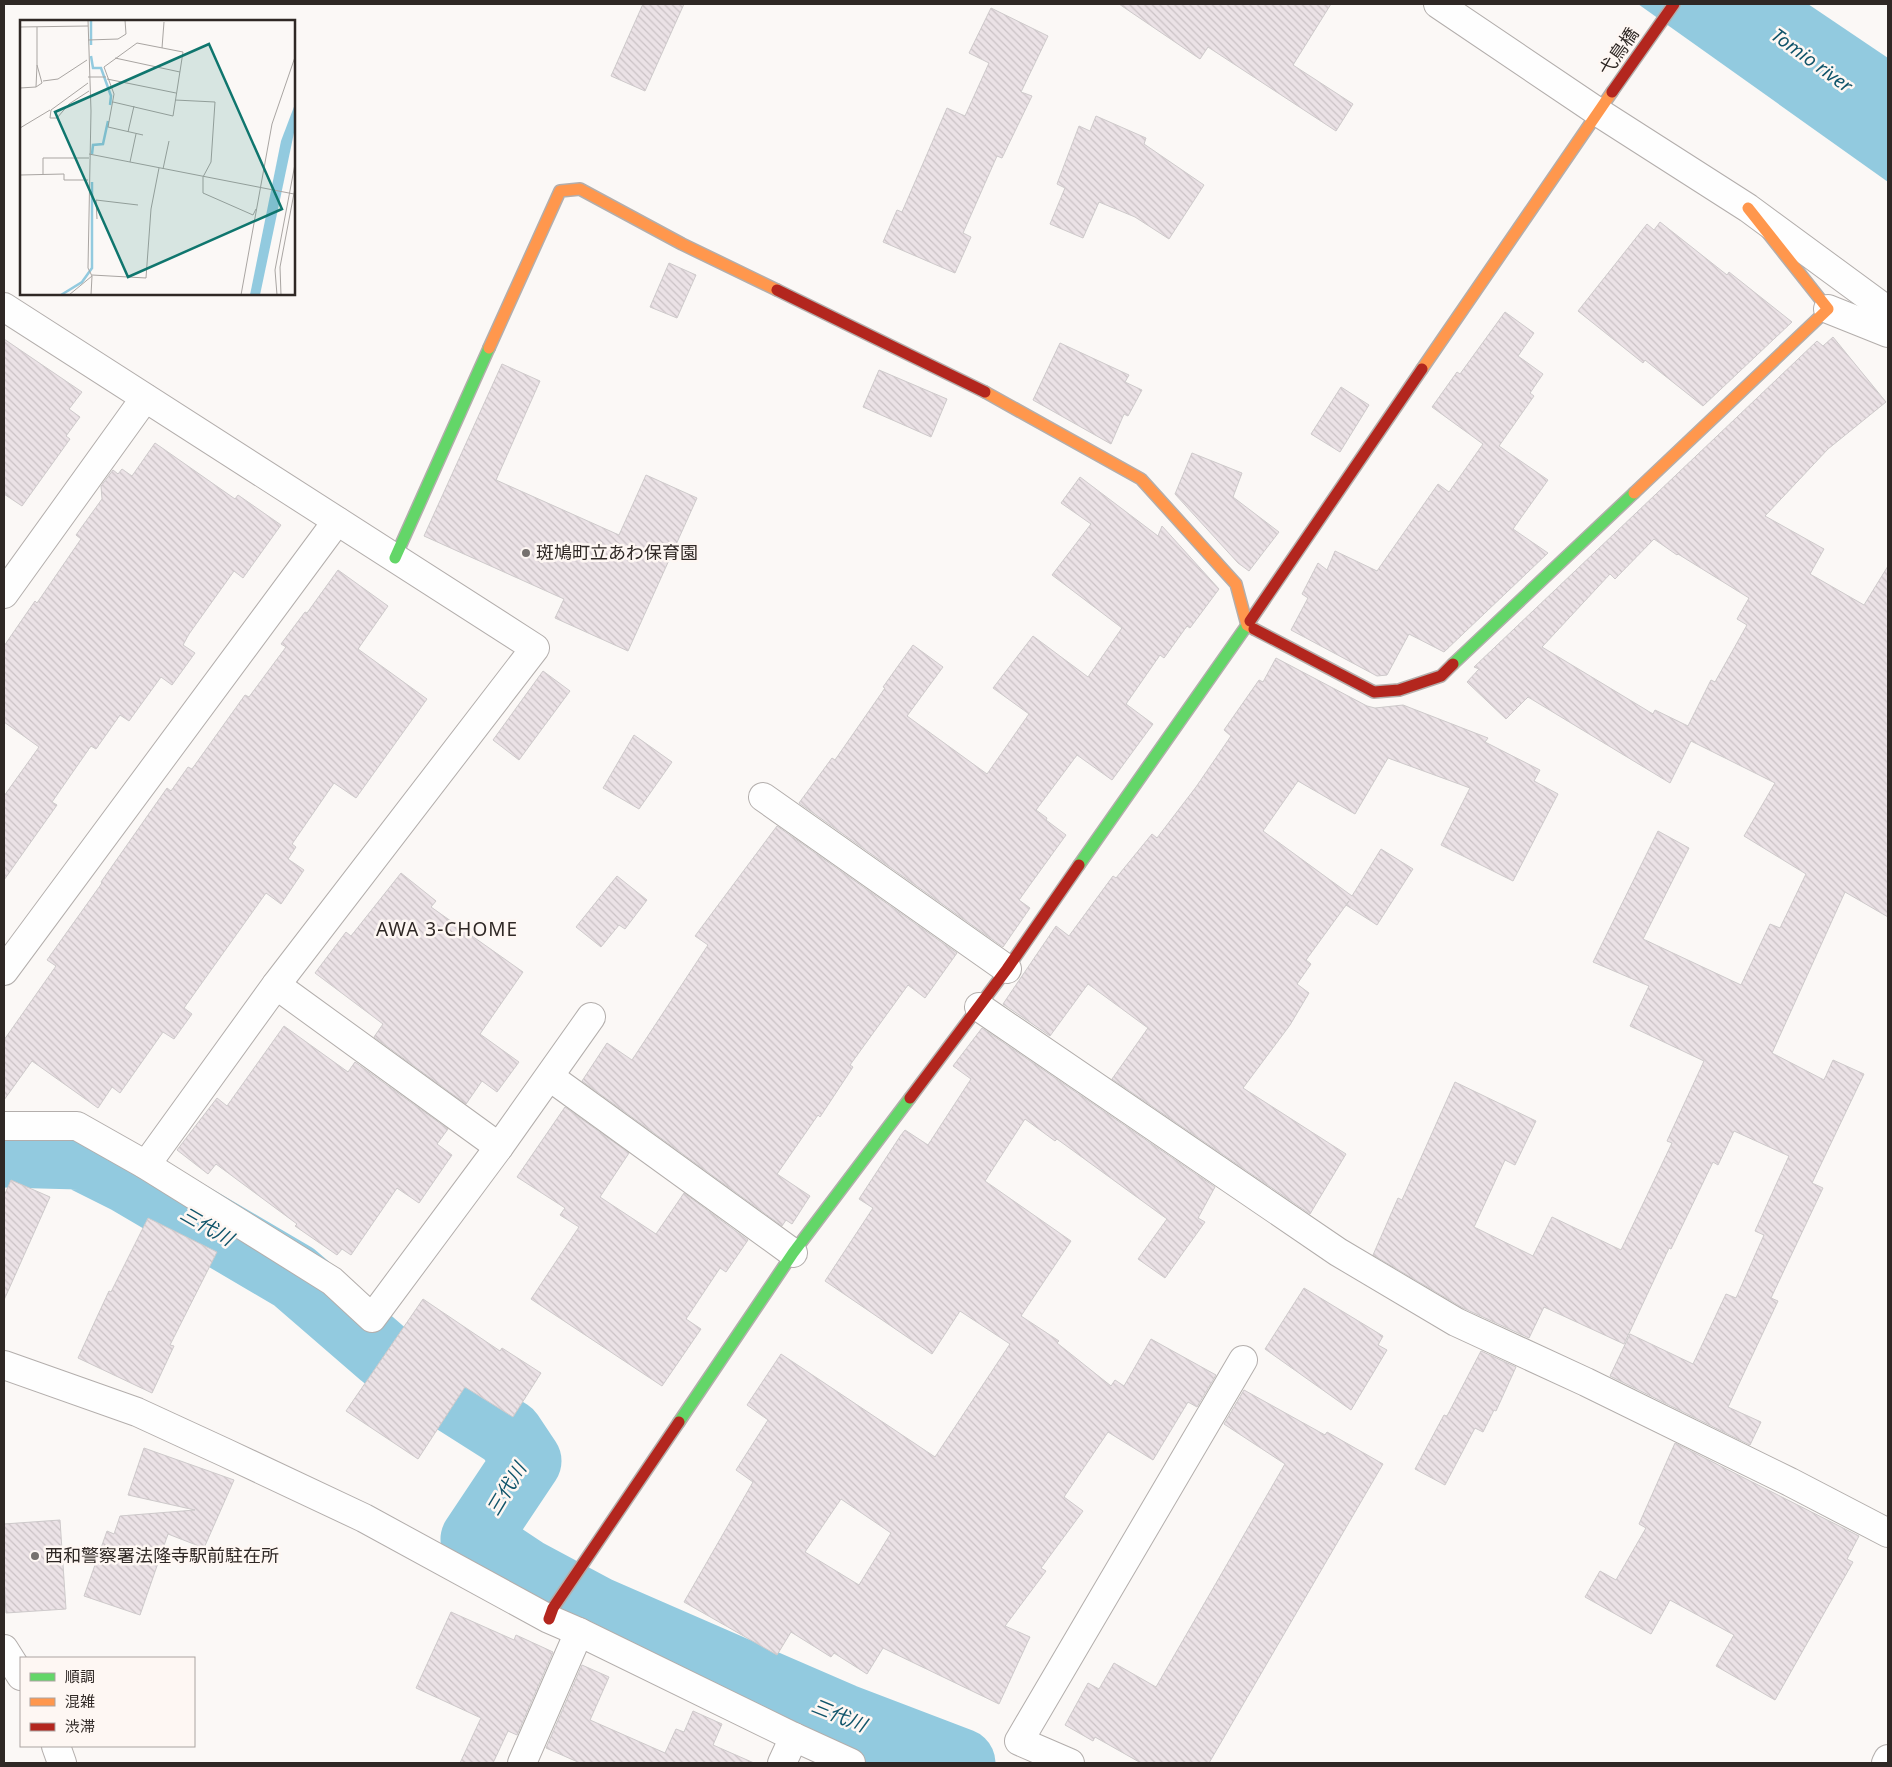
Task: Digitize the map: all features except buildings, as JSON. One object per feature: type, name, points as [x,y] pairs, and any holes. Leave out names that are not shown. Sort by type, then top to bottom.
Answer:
[{"type":"street","points":[[1438,4],[1603,104],[1888,311]]},
{"type":"street","name":"弋鳥橋","points":[[551,1613],[793,1253],[1007,969],[1247,625],[1603,104],[1674,4]]},
{"type":"street","points":[[395,558],[560,191],[580,189],[682,244],[997,398],[1141,479],[1236,584],[1247,625],[1374,692],[1399,690],[1441,676],[1828,309]]},
{"type":"street","points":[[1748,208],[1828,309],[1888,333]]},
{"type":"street","points":[[4,307],[535,648],[276,985],[146,1165]]},
{"type":"street","points":[[4,594],[145,398]]},
{"type":"street","points":[[4,971],[337,521]]},
{"type":"street","points":[[763,797],[1007,969]]},
{"type":"street","points":[[276,985],[499,1147]]},
{"type":"street","points":[[979,1007],[1338,1252],[1456,1322],[1586,1382],[1782,1478],[1888,1533]]},
{"type":"street","points":[[4,1126],[77,1126],[146,1165],[332,1281],[372,1318],[550,1077],[591,1017]]},
{"type":"street","points":[[550,1077],[793,1253]]},
{"type":"street","points":[[1070,1763],[1033,1756],[1019,1741],[1243,1360]]},
{"type":"street","points":[[4,1365],[137,1412],[226,1453],[364,1518],[551,1613],[579,1632],[794,1737],[852,1763]]},
{"type":"street","points":[[522,1763],[579,1632]]},
{"type":"street","points":[[4,1649],[20,1674]]},
{"type":"street","points":[[782,1763],[794,1737]]},
{"type":"street","points":[[56,1747],[62,1763]]},
{"type":"street","points":[[1886,1763],[1888,1759]]},
{"type":"water","name":"Tomio river","points":[[1638,4],[1808,4],[1888,58],[1888,182]]},
{"type":"waterway","name":"三代川","points":[[4,1153],[79,1155],[129,1180],[294,1277],[383,1354],[509,1434],[527,1461],[475,1539],[526,1573],[597,1611],[843,1718],[961,1763]]},
{"type":"traffic: fast","points":[[395,558],[489,348]]},
{"type":"traffic: fast","points":[[1453,664],[1634,493]]},
{"type":"traffic: fast","points":[[1079,865],[1250,621]]},
{"type":"traffic: fast","points":[[679,1422],[793,1253],[910,1098]]},
{"type":"traffic: slow","points":[[1422,369],[1612,92]]},
{"type":"traffic: slow","points":[[489,348],[560,191],[580,189],[682,244],[777,290]]},
{"type":"traffic: slow","points":[[1634,493],[1828,309],[1748,208]]},
{"type":"traffic: slow","points":[[985,392],[1141,479],[1236,584],[1247,625],[1254,629]]},
{"type":"traffic: jam","points":[[1612,92],[1674,4]]},
{"type":"traffic: jam","points":[[777,290],[985,392]]},
{"type":"traffic: jam","points":[[1250,621],[1422,369]]},
{"type":"traffic: jam","points":[[1254,629],[1374,692],[1399,690],[1441,676],[1453,664]]},
{"type":"traffic: jam","points":[[910,1098],[1007,969],[1079,865]]},
{"type":"traffic: jam","points":[[549,1619],[553,1608],[679,1422]]},
{"type":"place","name":"斑鳩町立あわ保育園","points":[[526,553]]},
{"type":"place","name":"西和警察署法隆寺駅前駐在所","points":[[35,1556]]},
{"type":"district","name":"AWA 3-CHOME","points":[[447,929]]}]
